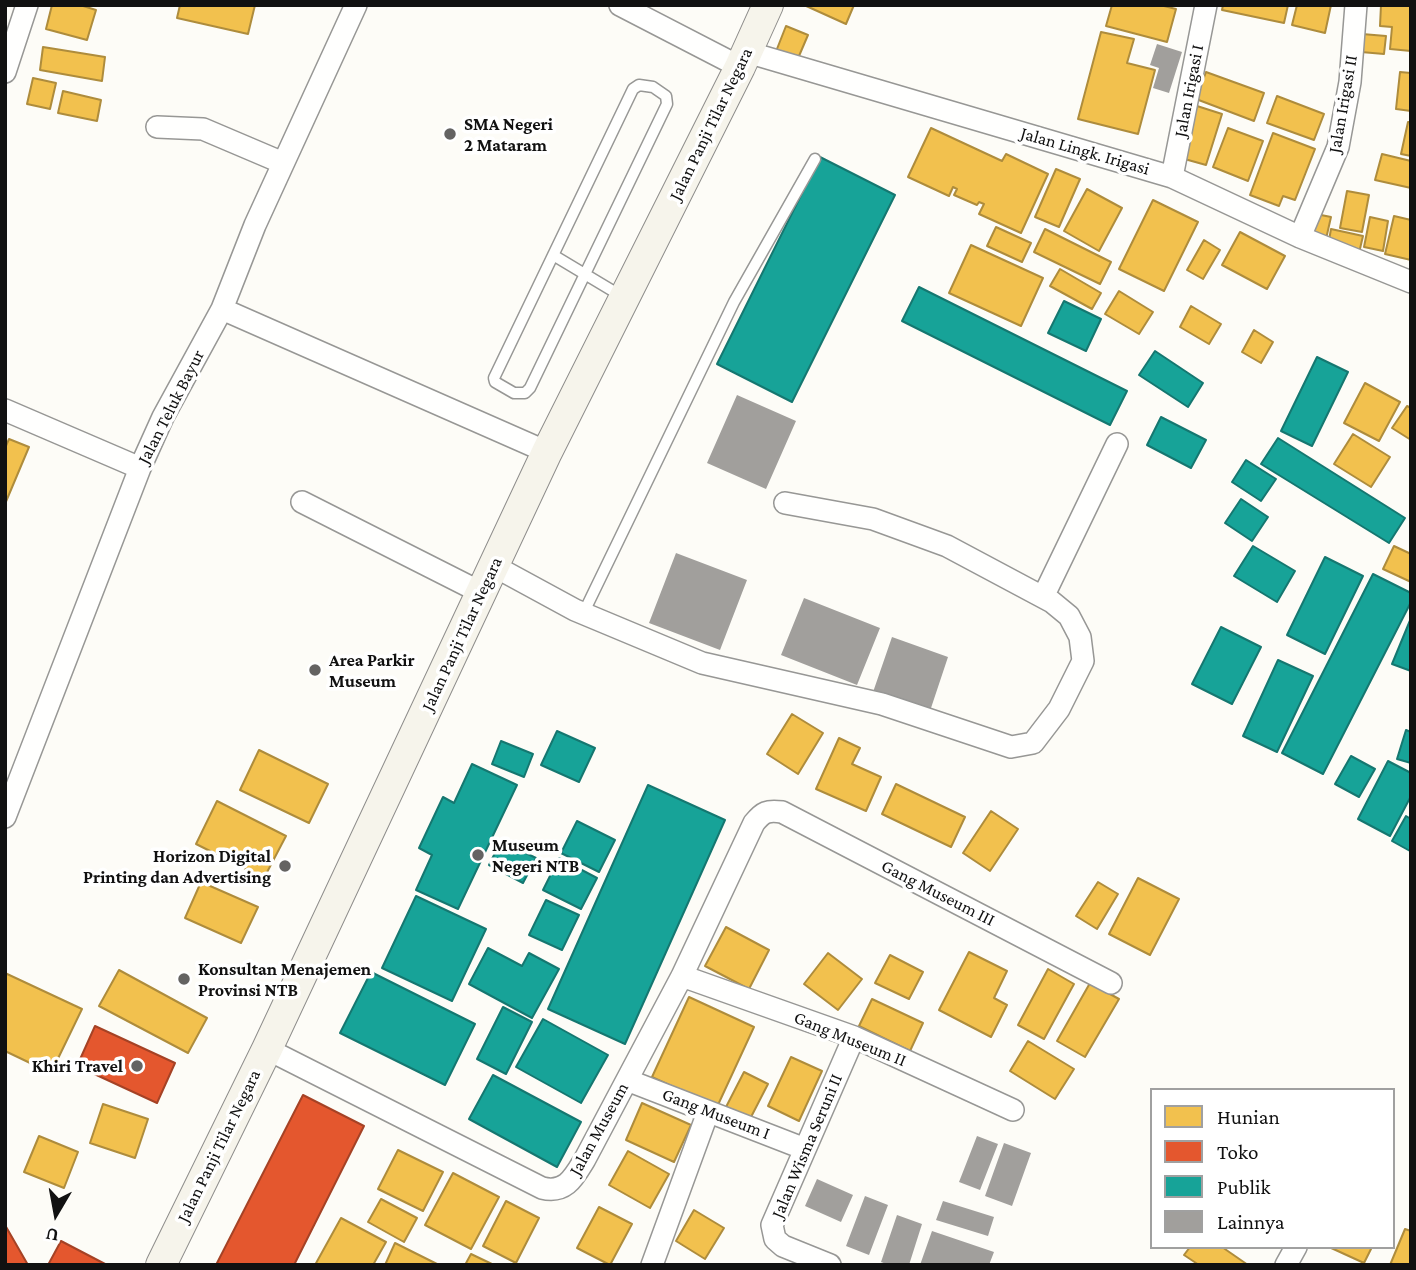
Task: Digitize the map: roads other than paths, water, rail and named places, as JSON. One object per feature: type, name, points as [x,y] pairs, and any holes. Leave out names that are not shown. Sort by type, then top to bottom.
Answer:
[{"type":"main road","name":"Jalan Panji Tilar Negara","points":[[161,1265],[267,1049],[547,452],[768,5]]},
{"type":"street","points":[[5,72],[27,5]]},
{"type":"street","name":"Jalan Teluk Bayur","points":[[5,817],[140,468],[163,417],[222,309],[283,163],[356,5]]},
{"type":"street","points":[[620,5],[743,59]]},
{"type":"street","name":"Jalan Irigasi I","points":[[1172,177],[1206,5]]},
{"type":"street","name":"Jalan Irigasi II","points":[[1300,237],[1338,147],[1350,82],[1356,5]]},
{"type":"street","name":"Jalan Lingk. Irigasi","points":[[743,59],[1172,177],[1300,237],[1411,282]]},
{"type":"street","points":[[157,127],[203,129],[283,163]]},
{"type":"street","points":[[222,309],[547,452]]},
{"type":"street","points":[[5,410],[140,468]]},
{"type":"street","points":[[1043,597],[1117,444]]},
{"type":"street","points":[[302,502],[482,593]]},
{"type":"street","points":[[494,566],[583,614],[702,663],[882,704],[1012,747],[1033,743],[1059,709],[1083,661],[1080,637],[1069,616],[1043,597],[947,546],[873,519],[785,503]]},
{"type":"street","name":"Gang Museum III","points":[[763,813],[770,810],[782,812],[1111,984]]},
{"type":"street","name":"Jalan Museum","points":[[267,1049],[530,1182],[553,1191],[572,1180],[682,975],[754,823],[763,813]]},
{"type":"street","name":"Gang Museum II","points":[[682,975],[854,1037],[1013,1110]]},
{"type":"street","name":"Jalan Wisma Seruni II","points":[[830,1265],[783,1246],[775,1239],[772,1225],[854,1037]]},
{"type":"street","name":"Gang Museum I","points":[[627,1080],[805,1149]]},
{"type":"street","points":[[652,1265],[708,1112]]},
{"type":"street","points":[[1286,1265],[1295,1249]]},
{"type":"lane","points":[[639,85],[653,87],[666,96],[667,104],[586,275],[530,388],[525,393],[514,393],[495,382],[494,378],[633,89],[639,85]]},
{"type":"lane","points":[[583,614],[734,302],[815,159]]},
{"type":"lane","points":[[554,255],[624,298]]},
{"type":"place","name":"SMA Negeri 2 Mataram","points":[[450,134]]},
{"type":"place","name":"Area Parkir Museum","points":[[315,670]]},
{"type":"place","name":"Museum Negeri NTB","points":[[478,855]]},
{"type":"place","name":"Horizon Digital Printing dan Advertising","points":[[285,866]]},
{"type":"place","name":"Konsultan Menajemen Provinsi NTB","points":[[184,979]]},
{"type":"place","name":"Khiri Travel","points":[[137,1066]]}]
